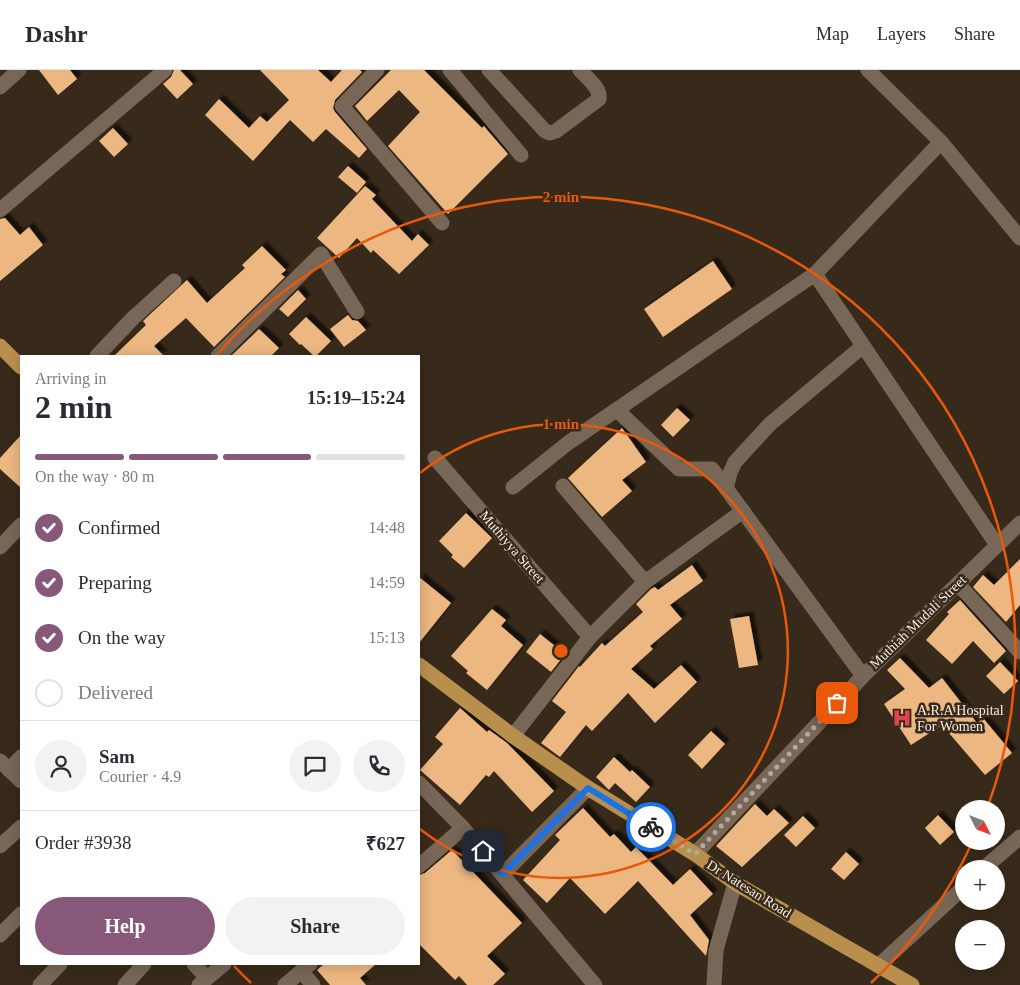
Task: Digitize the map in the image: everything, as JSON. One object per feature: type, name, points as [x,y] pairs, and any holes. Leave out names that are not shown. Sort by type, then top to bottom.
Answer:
[{"type":"main road","points":[[0,346],[20,366]]},
{"type":"main road","name":"Dr Natesan Road","points":[[420,666],[513,736],[588,788],[695,854],[735,883],[912,985]]},
{"type":"street","points":[[0,87],[19,70]]},
{"type":"street","points":[[0,210],[165,70]]},
{"type":"street","points":[[376,70],[342,106],[442,222]]},
{"type":"street","points":[[450,70],[521,154]]},
{"type":"street","points":[[489,70],[545,131],[550,133],[556,131],[600,96],[598,90],[580,70]]},
{"type":"street","points":[[868,70],[941,142],[1020,238]]},
{"type":"street","points":[[513,486],[568,443],[815,274],[941,142]]},
{"type":"street","points":[[219,355],[321,254],[357,312]]},
{"type":"street","points":[[815,274],[997,545]]},
{"type":"street","points":[[98,355],[133,318],[174,281]]},
{"type":"street","points":[[726,489],[735,462],[770,424],[863,346]]},
{"type":"street","points":[[617,410],[679,469],[712,470],[863,676]]},
{"type":"street","name":"Muthiyya Street","points":[[435,458],[590,636]]},
{"type":"street","points":[[564,486],[645,582]]},
{"type":"street","points":[[513,736],[590,636],[645,582],[743,512]]},
{"type":"street","name":"Muthiah Mudali Street","points":[[695,854],[863,676],[1020,523]]},
{"type":"street","points":[[0,546],[20,526]]},
{"type":"street","points":[[958,584],[1020,652]]},
{"type":"street","points":[[20,757],[3,765],[20,781]]},
{"type":"street","points":[[420,784],[463,828],[595,985]]},
{"type":"street","points":[[503,874],[588,788]]},
{"type":"street","points":[[0,846],[20,828]]},
{"type":"street","points":[[420,865],[463,828]]},
{"type":"street","points":[[993,860],[1020,837]]},
{"type":"street","points":[[714,985],[716,950],[735,883]]},
{"type":"street","points":[[878,966],[955,895]]},
{"type":"street","points":[[0,935],[20,915]]},
{"type":"street","points":[[40,985],[59,965]]},
{"type":"street","points":[[125,985],[143,965]]},
{"type":"street","points":[[195,965],[203,981],[223,965]]},
{"type":"street","points":[[286,985],[306,968],[313,985]]},
{"type":"building","points":[[39,70],[70,70],[77,79],[58,95]]},
{"type":"building","points":[[174,70],[180,70],[193,84],[177,99],[163,84],[171,77]]},
{"type":"building","points":[[260,70],[318,70],[331,82],[342,70],[360,70],[362,72],[335,100],[333,108],[367,149],[359,158],[326,129],[313,142],[290,120],[253,161],[205,115],[219,99],[249,128],[260,116],[267,122],[289,100]]},
{"type":"building","points":[[391,70],[424,70],[482,128],[484,126],[508,154],[448,214],[388,146],[420,112],[399,90],[367,121],[355,106]]},
{"type":"building","points":[[113,128],[128,144],[114,157],[99,141]]},
{"type":"building","points":[[348,166],[366,182],[357,193],[338,177]]},
{"type":"building","points":[[365,186],[376,195],[372,199],[412,241],[418,234],[429,245],[399,274],[373,250],[371,253],[357,238],[339,258],[317,238]]},
{"type":"building","points":[[5,218],[20,235],[29,227],[43,245],[0,281],[0,219]]},
{"type":"building","points":[[262,246],[286,270],[281,274],[285,277],[214,347],[186,318],[154,346],[163,355],[115,355],[146,325],[143,321],[187,280],[207,303],[245,268],[242,265]]},
{"type":"building","points":[[713,261],[732,289],[663,337],[644,309]]},
{"type":"building","points":[[298,290],[306,299],[288,317],[279,309]]},
{"type":"building","points":[[348,315],[352,320],[358,321],[366,330],[344,347],[330,329]]},
{"type":"building","points":[[306,317],[331,341],[317,355],[313,355],[289,334]]},
{"type":"building","points":[[259,329],[279,348],[272,355],[232,355]]},
{"type":"building","points":[[677,408],[690,420],[673,437],[661,425]]},
{"type":"building","points":[[622,428],[646,462],[622,480],[632,491],[602,517],[568,478]]},
{"type":"building","points":[[20,436],[20,487],[0,469],[0,458]]},
{"type":"building","points":[[466,513],[492,538],[464,568],[451,557],[453,555],[439,541]]},
{"type":"building","points":[[1020,559],[1020,605],[1006,622],[973,587],[983,575],[994,585]]},
{"type":"building","points":[[692,565],[703,581],[670,605],[682,619],[650,646],[653,649],[631,669],[654,689],[681,665],[697,682],[655,723],[628,693],[592,731],[586,725],[560,757],[541,743],[566,712],[552,701],[579,666],[602,643],[605,646],[643,612],[636,604],[651,589],[655,587],[658,590]]},
{"type":"building","points":[[420,578],[451,603],[420,642]]},
{"type":"building","points":[[960,600],[1006,651],[994,663],[973,641],[952,664],[926,640],[949,614],[947,612]]},
{"type":"building","points":[[492,609],[506,620],[501,626],[523,645],[487,690],[466,673],[468,671],[451,656]]},
{"type":"building","points":[[749,616],[758,665],[739,668],[730,619]]},
{"type":"building","points":[[540,634],[565,654],[551,672],[526,652]]},
{"type":"building","points":[[900,658],[929,688],[942,678],[977,723],[983,718],[1012,753],[985,775],[942,725],[911,745],[884,704],[905,689],[887,670]]},
{"type":"building","points":[[1000,662],[1018,681],[1004,694],[986,676]]},
{"type":"building","points":[[460,708],[487,732],[489,730],[507,743],[554,791],[532,812],[494,771],[489,777],[486,775],[460,805],[420,770],[443,744],[435,737]]},
{"type":"building","points":[[711,731],[725,744],[702,769],[688,755]]},
{"type":"building","points":[[614,757],[630,772],[632,770],[650,787],[636,802],[615,783],[609,790],[596,777]]},
{"type":"building","points":[[755,804],[767,816],[774,809],[789,823],[742,867],[716,846]]},
{"type":"building","points":[[583,808],[610,837],[614,834],[631,852],[636,847],[673,885],[690,869],[713,894],[690,915],[709,940],[706,956],[638,881],[605,914],[570,878],[547,903],[523,880],[560,840],[555,835]]},
{"type":"building","points":[[938,815],[954,832],[940,845],[925,828]]},
{"type":"building","points":[[803,816],[815,828],[796,847],[784,835]]},
{"type":"building","points":[[452,850],[522,923],[487,956],[505,974],[493,985],[467,985],[459,976],[455,980],[420,945],[420,875],[425,873]]},
{"type":"building","points":[[846,852],[859,864],[844,880],[831,869]]},
{"type":"building","points":[[323,965],[375,965],[360,978],[366,985],[330,985],[317,970]]},
{"type":"way so far","points":[[651,827],[695,854],[837,703]]},
{"type":"place","name":"A.R.A Hospital For Women","points":[[902,718]]},
{"type":"route","points":[[483,851],[503,874],[588,788],[651,827]]}]
